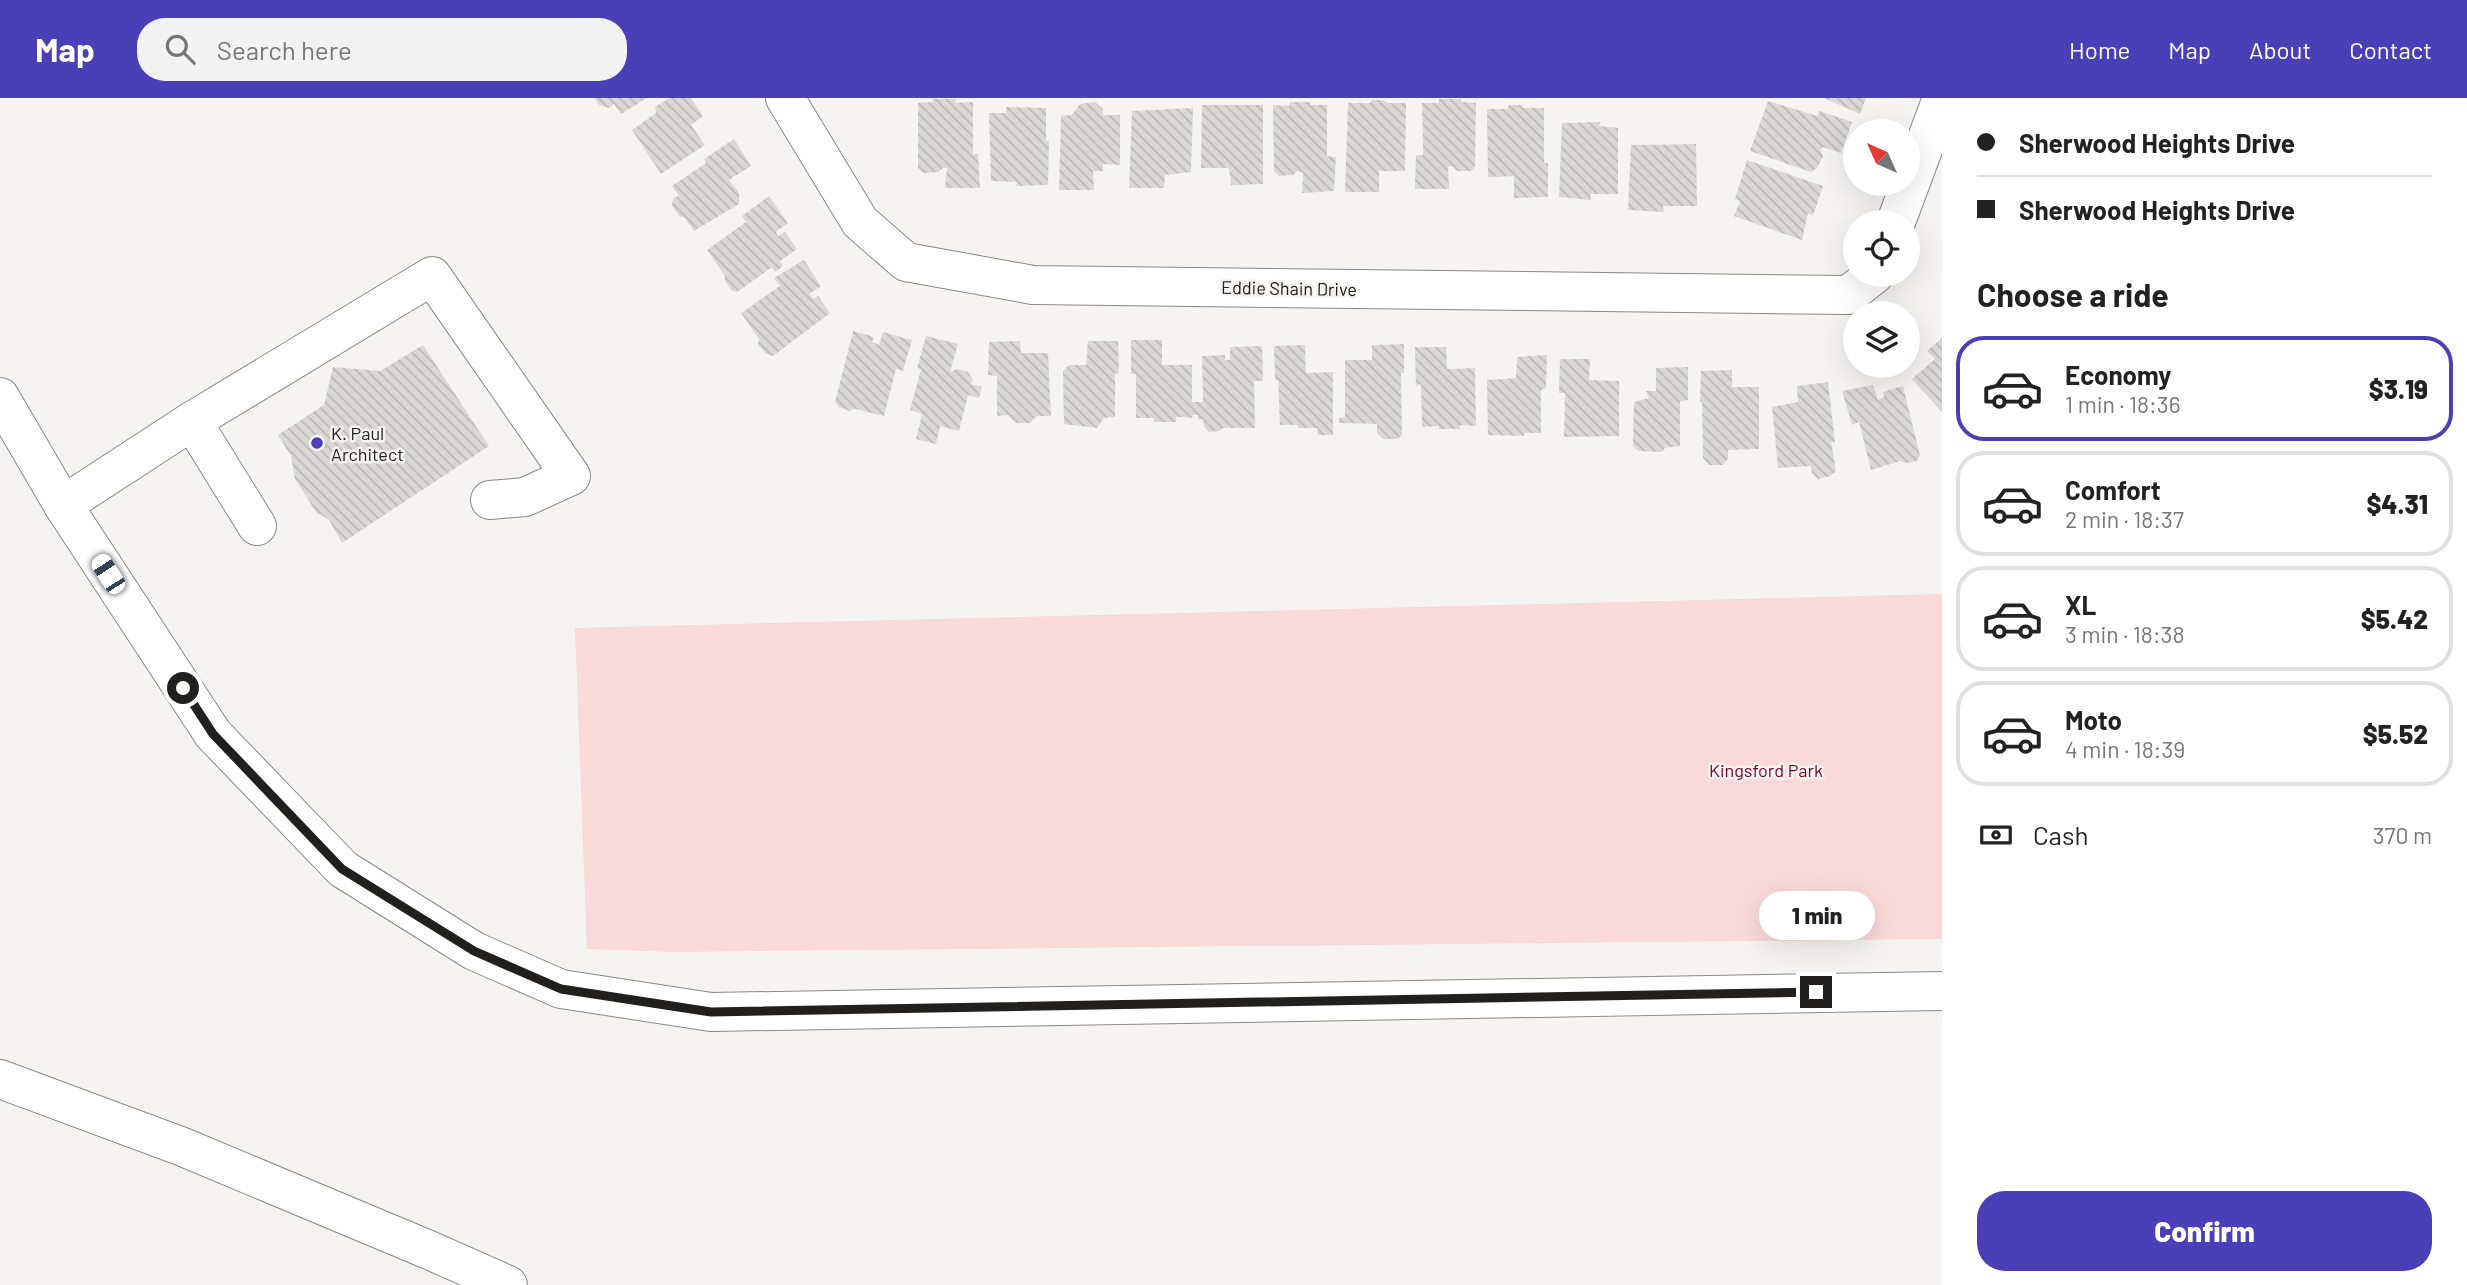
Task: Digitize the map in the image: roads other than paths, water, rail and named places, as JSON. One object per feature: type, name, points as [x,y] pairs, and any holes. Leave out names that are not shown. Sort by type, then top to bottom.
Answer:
[{"type":"main road","name":"Eddie Shain Drive","points":[[785,98],[860,222],[906,262],[1033,285],[1848,295],[1858,287]]},
{"type":"main road","points":[[1900,210],[1942,98]]},
{"type":"main road","points":[[63,505],[192,421],[432,276],[571,476],[526,497],[490,500]]},
{"type":"main road","points":[[0,397],[63,505],[213,734],[342,869],[474,951],[561,989],[711,1012],[1942,991]]},
{"type":"main road","points":[[192,421],[257,526]]},
{"type":"main road","points":[[0,1079],[183,1147],[508,1285]]},
{"type":"place","name":"K. Paul Architect","points":[[317,443]]},
{"type":"park label","name":"Kingsford Park","points":[[1766,770]]}]
